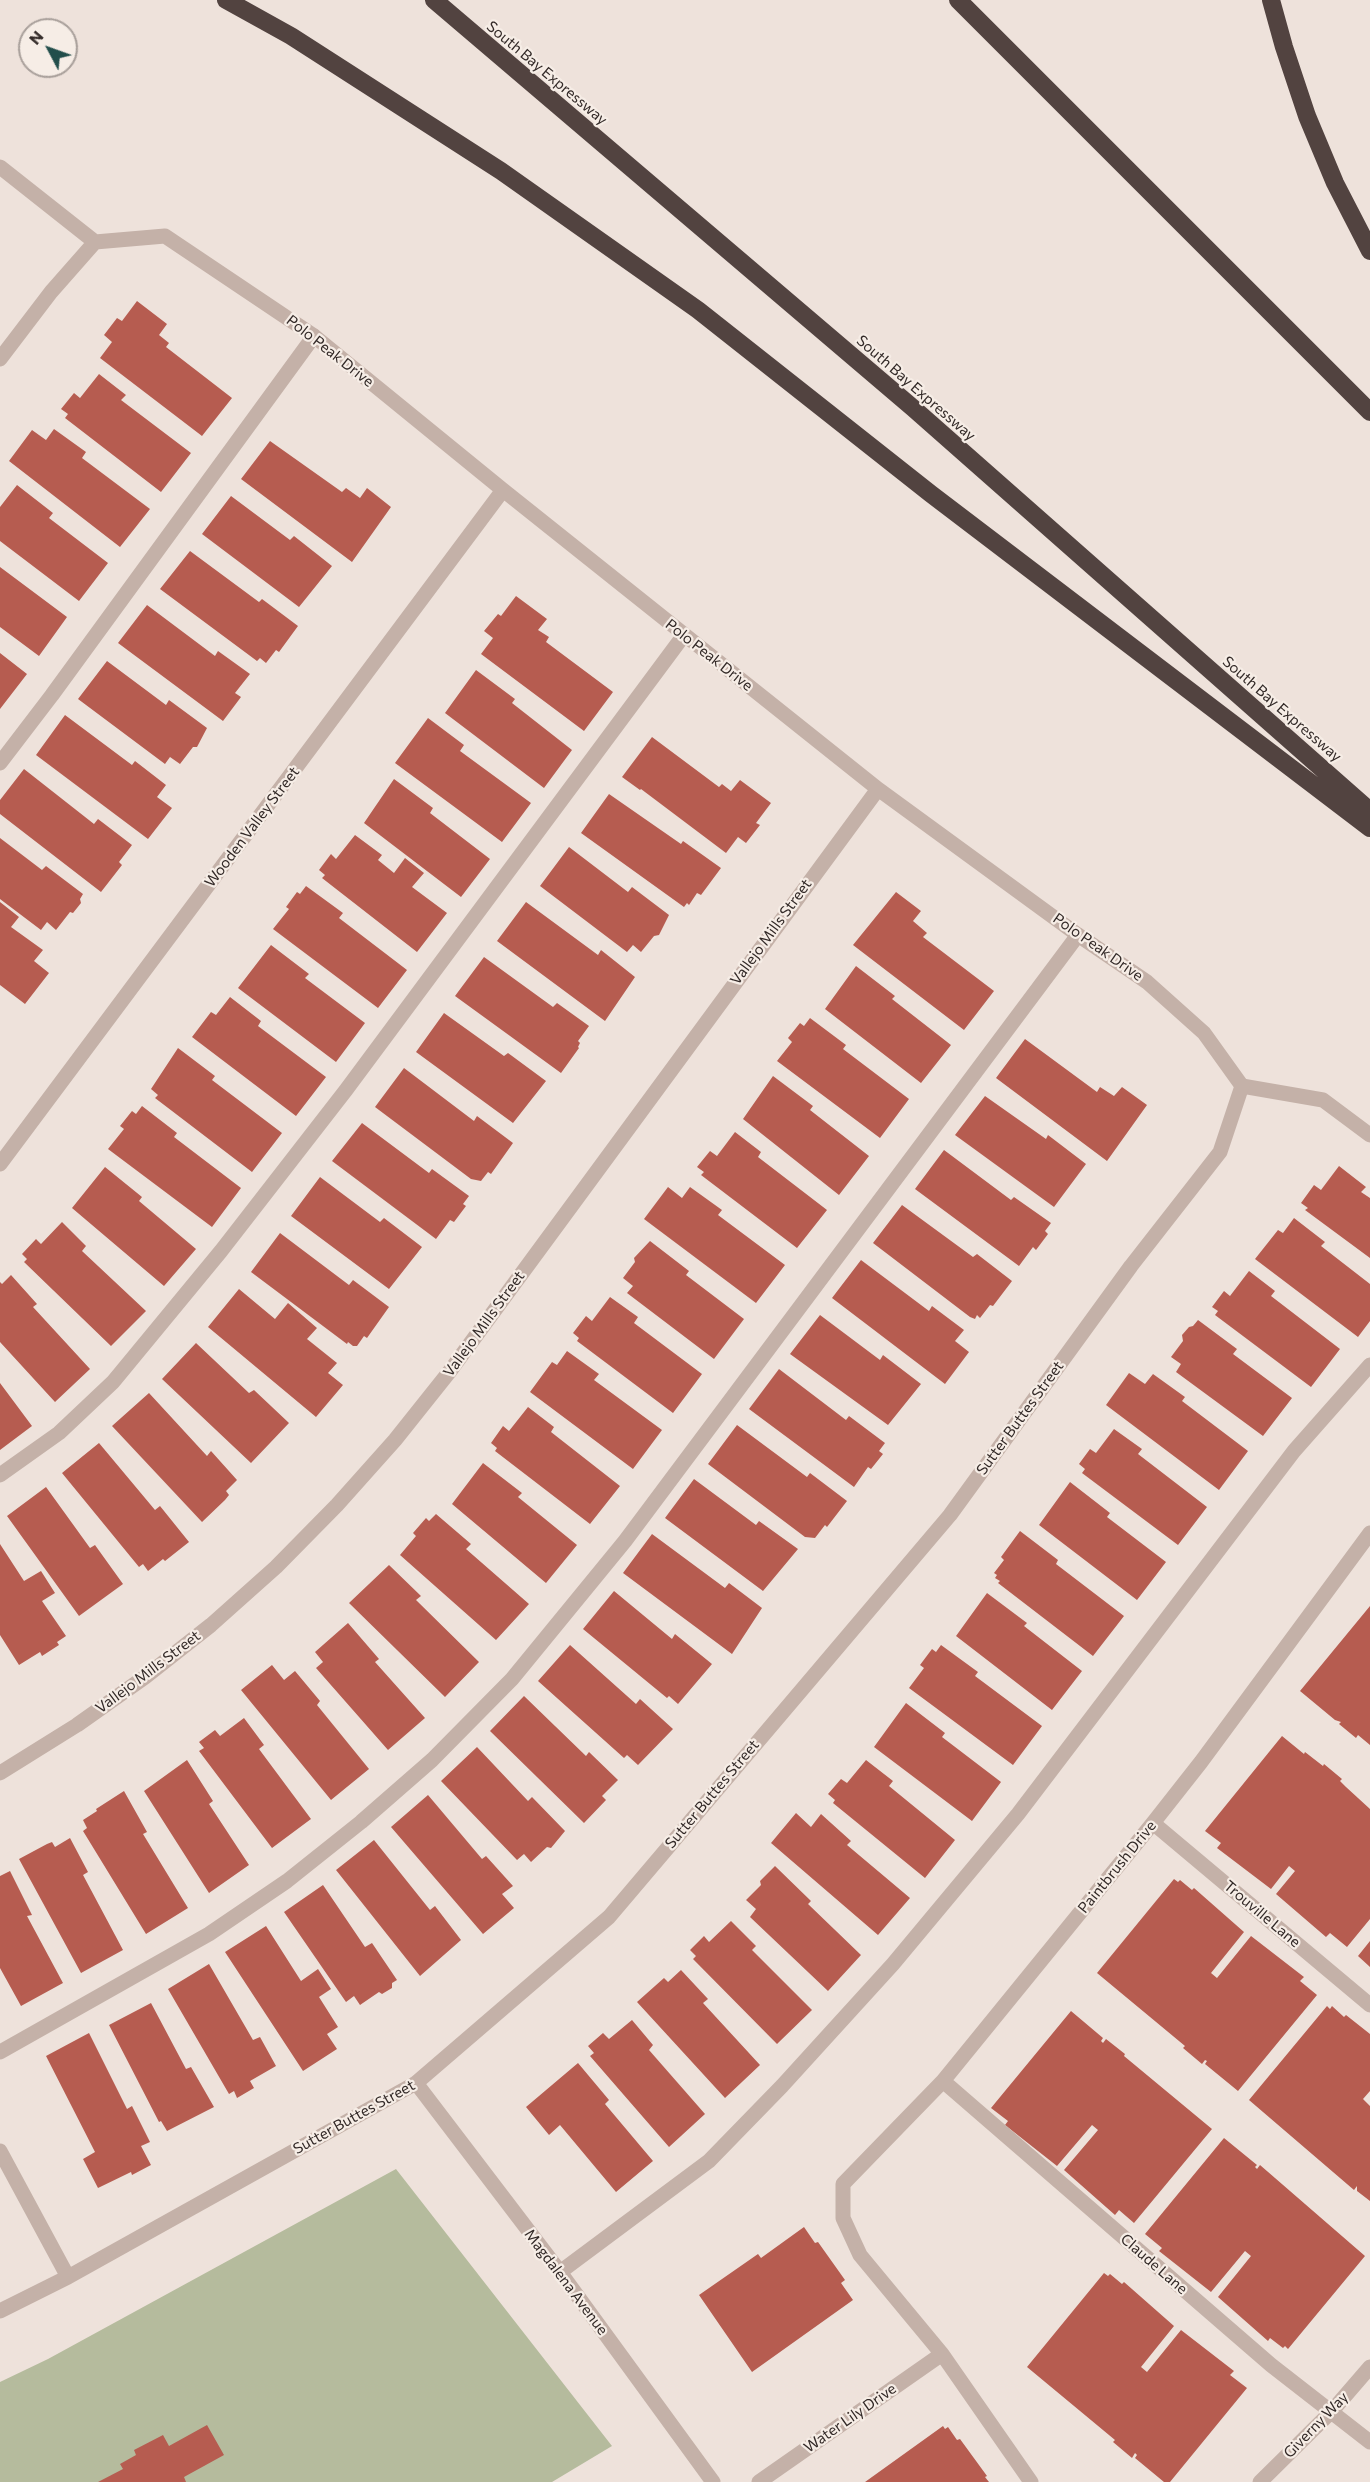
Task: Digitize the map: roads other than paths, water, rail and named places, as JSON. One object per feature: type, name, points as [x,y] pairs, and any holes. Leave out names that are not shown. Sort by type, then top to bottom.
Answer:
[{"type":"highway","points":[[226,0],[291,36],[501,171],[698,310],[931,494],[1370,828]]},
{"type":"highway","name":"South Bay Expressway","points":[[434,0],[913,408],[1370,811]]},
{"type":"highway","points":[[957,0],[1370,412]]},
{"type":"highway","points":[[1271,0],[1307,116],[1335,183],[1370,251]]},
{"type":"street","points":[[0,167],[95,242],[51,292],[0,359]]},
{"type":"street","name":"Polo Peak Drive","points":[[95,242],[165,236],[314,336],[684,636],[878,789],[1147,982],[1204,1033],[1242,1086]]},
{"type":"street","points":[[0,763],[314,336]]},
{"type":"street","name":"Wooden Valley Street","points":[[0,1164],[503,490]]},
{"type":"street","points":[[0,1475],[59,1433],[113,1382],[221,1251],[346,1090],[684,636]]},
{"type":"street","name":"Vallejo Mills Street","points":[[0,1773],[77,1725],[145,1677],[211,1625],[276,1567],[337,1505],[395,1440],[450,1371],[878,789]]},
{"type":"street","points":[[0,2052],[209,1934],[287,1881],[432,1760],[512,1679],[625,1541],[1078,934]]},
{"type":"street","points":[[1242,1086],[1323,1100],[1370,1135]]},
{"type":"street","name":"Sutter Buttes Street","points":[[0,2311],[68,2277],[416,2083],[609,1917],[950,1515],[1131,1266],[1220,1152],[1242,1086]]},
{"type":"street","points":[[560,2272],[709,2161],[782,2086],[893,1964],[1018,1814],[1294,1452],[1370,1365]]},
{"type":"street","name":"Paintbrush Drive","points":[[942,2354],[860,2254],[843,2218],[843,2184],[943,2081],[1153,1823],[1367,1543]]},
{"type":"street","name":"Trouville Lane","points":[[1153,1823],[1370,2005]]},
{"type":"street","name":"Claude Lane","points":[[943,2081],[1271,2365],[1370,2442]]},
{"type":"street","name":"Magdalena Avenue","points":[[416,2083],[560,2272],[713,2482]]},
{"type":"street","points":[[0,2151],[68,2277]]},
{"type":"street","points":[[942,2354],[1031,2482]]},
{"type":"street","name":"Water Lily Drive","points":[[759,2482],[942,2354]]},
{"type":"street","name":"Giverny Way","points":[[1260,2482],[1332,2411],[1370,2367]]}]
